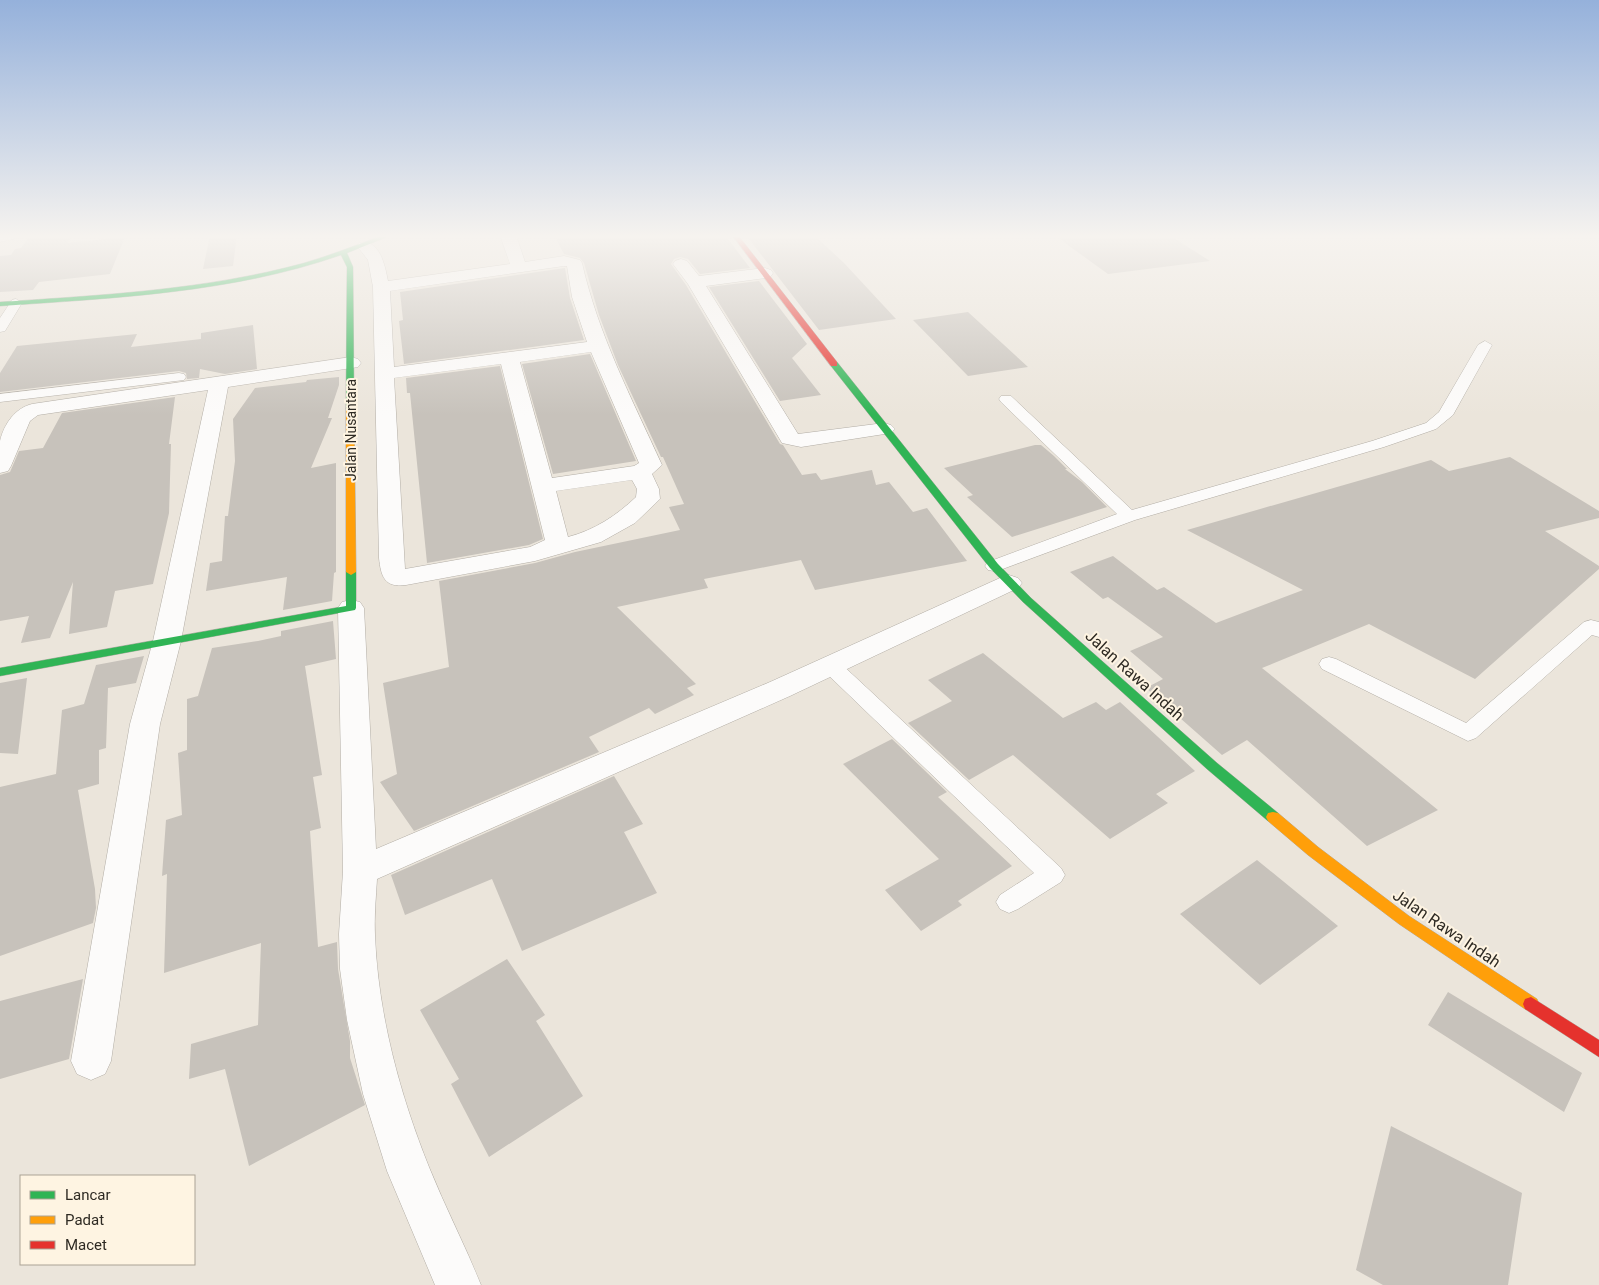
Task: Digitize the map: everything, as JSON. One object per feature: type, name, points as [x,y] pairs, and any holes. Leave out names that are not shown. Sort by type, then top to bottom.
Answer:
[{"type":"main road","points":[[0,304],[105,295]]},
{"type":"main road","name":"Jalan Nusantara","points":[[350,295],[351,608]]},
{"type":"main road","name":"Jalan Rawa Indah","points":[[782,295],[884,429],[1002,574],[1027,600],[1212,766],[1286,829],[1404,920],[1599,1049]]},
{"type":"main road","points":[[0,672],[351,608]]},
{"type":"street","points":[[381,295],[392,574],[396,577],[406,577],[535,554],[551,547],[584,541],[617,525],[632,515],[648,499],[648,490],[640,472]]},
{"type":"street","points":[[542,486],[640,472],[651,465],[598,346],[581,295]]},
{"type":"street","points":[[703,295],[790,438],[801,441],[884,429]]},
{"type":"street","points":[[384,374],[598,346]]},
{"type":"street","points":[[510,358],[557,540],[551,547]]},
{"type":"street","points":[[0,466],[22,418],[32,410],[351,363]]},
{"type":"street","points":[[91,1061],[145,724],[167,641],[218,392],[218,384]]},
{"type":"street","points":[[360,871],[831,666],[1002,574]]},
{"type":"street","name":"Jalan Nusantara","points":[[351,608],[360,871],[357,934],[358,960],[368,1029],[384,1094],[410,1171],[458,1285]]},
{"type":"lane","points":[[0,328],[16,303]]},
{"type":"lane","points":[[1002,574],[1129,516],[1378,444],[1431,426],[1445,415],[1485,344]]},
{"type":"lane","points":[[0,398],[179,377]]},
{"type":"lane","points":[[1006,399],[1129,516]]},
{"type":"lane","points":[[1329,664],[1468,733],[1591,626],[1599,631]]},
{"type":"lane","points":[[831,666],[1052,875],[1009,902]]},
{"type":"building","points":[[400,295],[569,295],[584,340],[404,364],[399,321],[403,320]]},
{"type":"building","points":[[593,295],[692,295],[780,444],[783,445],[802,475],[816,473],[821,480],[872,470],[876,485],[889,482],[913,512],[927,508],[967,561],[815,590],[801,560],[704,579],[708,588],[617,607],[696,684],[687,688],[694,695],[655,714],[649,708],[589,737],[599,752],[414,831],[380,782],[397,774],[383,683],[449,667],[439,581],[535,563],[575,552],[680,530],[669,507],[684,504],[618,365]]},
{"type":"building","points":[[714,295],[770,295],[807,344],[792,358],[821,395],[780,401]]},
{"type":"building","points":[[792,295],[874,295],[896,319],[819,330]]},
{"type":"building","points":[[968,312],[1028,367],[968,376],[913,320]]},
{"type":"building","points":[[253,325],[257,369],[225,374],[200,369],[199,378],[187,379],[186,373],[179,371],[0,392],[0,373],[17,346],[137,334],[131,347],[201,339],[201,333]]},
{"type":"building","points":[[590,354],[636,461],[553,474],[522,364]]},
{"type":"building","points":[[500,366],[543,539],[529,545],[427,563],[410,393],[407,393],[406,378]]},
{"type":"building","points":[[339,377],[339,385],[328,418],[332,418],[311,468],[336,463],[336,572],[334,573],[332,601],[283,610],[287,577],[206,591],[210,563],[222,561],[225,516],[228,516],[235,461],[233,419],[255,388]]},
{"type":"building","points":[[175,397],[169,444],[171,444],[169,513],[153,584],[115,591],[107,627],[69,634],[73,582],[50,638],[21,643],[29,616],[0,621],[0,475],[10,472],[19,451],[43,448],[62,413]]},
{"type":"building","points":[[1041,445],[1054,456],[1067,469],[1065,469],[1082,482],[1107,507],[1012,537],[967,497],[973,495],[944,468]]},
{"type":"building","points":[[1510,457],[1599,511],[1599,518],[1545,531],[1599,566],[1599,569],[1475,679],[1369,624],[1262,668],[1438,810],[1367,846],[1247,740],[1222,755],[1146,688],[1163,679],[1130,651],[1163,637],[1108,597],[1103,599],[1070,572],[1113,556],[1157,590],[1164,587],[1216,623],[1303,590],[1187,530],[1431,460],[1449,471]]},
{"type":"building","points":[[333,621],[336,659],[305,666],[322,775],[313,777],[321,828],[310,831],[318,947],[337,942],[338,969],[350,1041],[350,1058],[365,1105],[249,1166],[225,1069],[189,1079],[191,1044],[258,1025],[261,943],[164,973],[167,874],[162,876],[166,820],[182,815],[178,753],[187,750],[187,699],[198,696],[212,648],[281,636],[281,631]]},
{"type":"building","points":[[983,653],[1063,718],[1096,702],[1106,710],[1120,702],[1195,771],[1156,794],[1168,803],[1110,839],[1013,755],[969,780],[908,723],[952,701],[928,680]]},
{"type":"building","points":[[144,656],[136,683],[108,688],[106,748],[99,750],[99,784],[78,790],[95,889],[96,908],[93,923],[0,956],[0,787],[56,774],[62,710],[84,704],[96,665]]},
{"type":"building","points":[[27,678],[18,754],[0,753],[0,683]]},
{"type":"building","points":[[892,739],[947,792],[938,797],[1012,866],[958,901],[962,905],[921,931],[885,890],[939,859],[843,764]]},
{"type":"building","points":[[614,776],[643,824],[624,832],[657,893],[522,951],[492,879],[405,915],[391,875]]},
{"type":"building","points":[[1257,860],[1338,926],[1260,985],[1180,914]]},
{"type":"building","points":[[507,959],[545,1015],[536,1021],[583,1096],[489,1157],[451,1084],[459,1079],[420,1010]]},
{"type":"building","points":[[83,979],[69,1059],[0,1079],[0,1001]]},
{"type":"building","points":[[1448,992],[1582,1073],[1564,1112],[1428,1025]]},
{"type":"building","points":[[1391,1126],[1522,1193],[1508,1285],[1383,1285],[1356,1270]]},
{"type":"traffic: fast","points":[[0,304],[117,295]]},
{"type":"traffic: fast","points":[[350,295],[350,409]]},
{"type":"traffic: fast","points":[[834,364],[994,566],[1027,600],[1212,766],[1273,817]]},
{"type":"traffic: fast","points":[[0,672],[351,608],[351,572]]},
{"type":"traffic: slow","points":[[350,409],[351,572]]},
{"type":"traffic: slow","points":[[1273,817],[1313,851],[1404,920],[1531,1004]]},
{"type":"traffic: jam","points":[[781,295],[834,364]]},
{"type":"traffic: jam","points":[[1531,1004],[1599,1049]]}]
